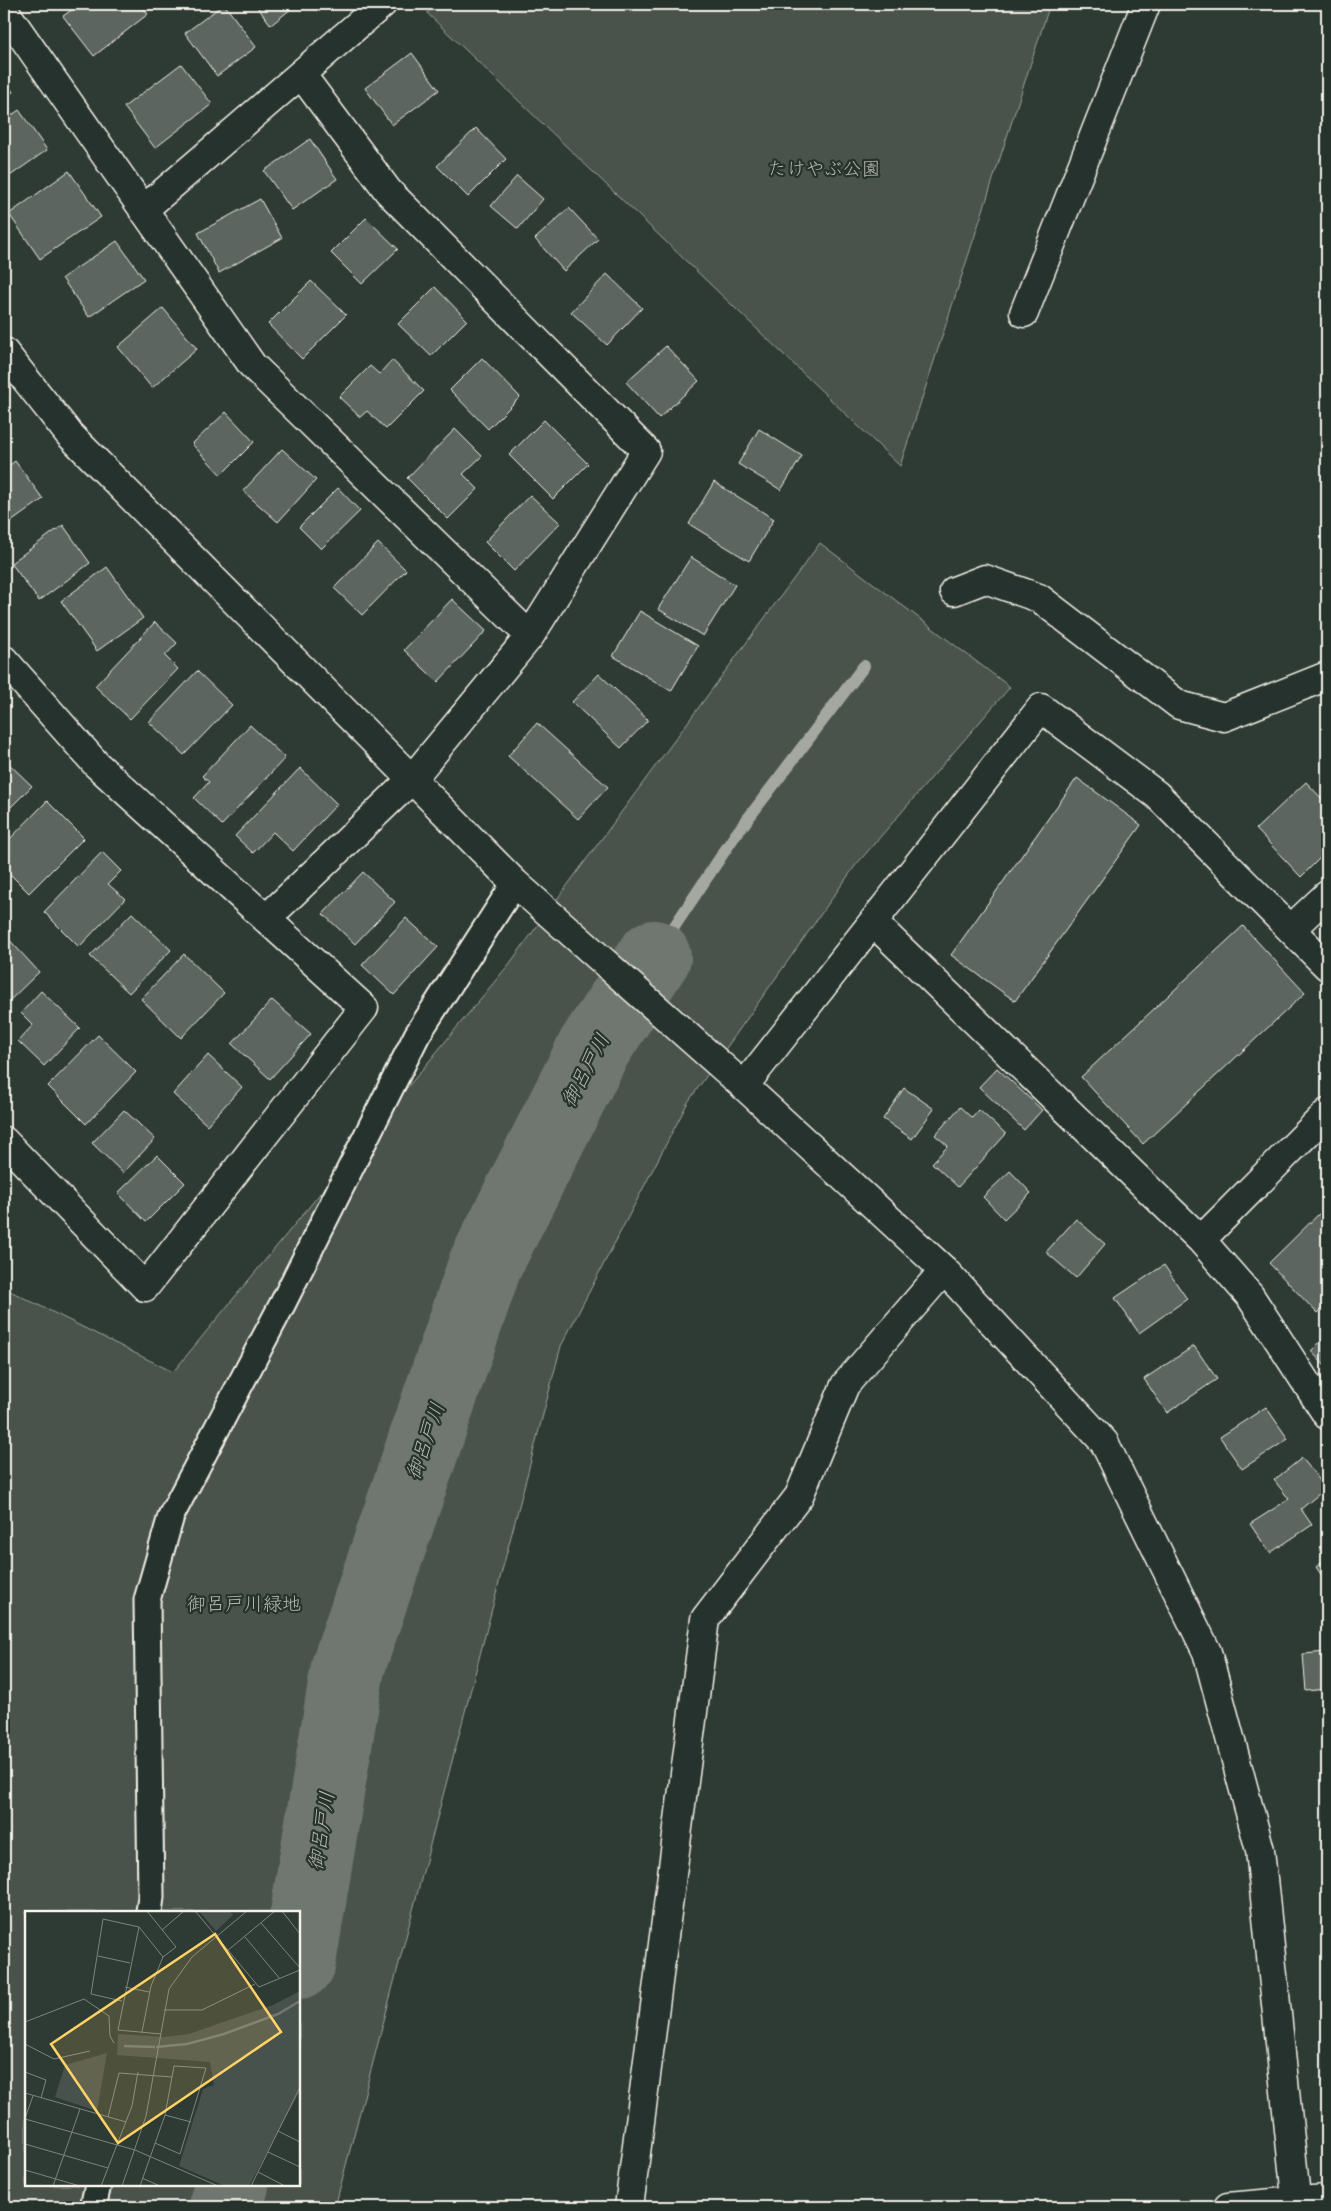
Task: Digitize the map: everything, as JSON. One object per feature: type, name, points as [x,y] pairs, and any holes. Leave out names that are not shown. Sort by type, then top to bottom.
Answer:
[{"type":"street","points":[[143,210],[382,4]]},
{"type":"street","points":[[1024,313],[1146,4]]},
{"type":"street","points":[[4,10],[252,365],[530,636]]},
{"type":"street","points":[[266,919],[411,780],[530,636],[646,450],[388,191],[301,74]]},
{"type":"street","points":[[4,352],[69,434],[515,884],[744,1086],[944,1270],[1104,1442],[1208,1652],[1260,1850],[1297,2204]]},
{"type":"street","points":[[954,591],[985,579],[1039,598],[1178,706],[1224,717],[1327,676]]},
{"type":"street","points":[[4,660],[97,765],[364,1008],[145,1287],[4,1141]]},
{"type":"street","points":[[744,1086],[874,923],[1041,708],[1157,795],[1292,928],[1327,966]]},
{"type":"street","points":[[1292,928],[1327,895]]},
{"type":"street","points":[[874,923],[1200,1240],[1250,1296],[1327,1415]]},
{"type":"street","points":[[1200,1240],[1327,1113]]},
{"type":"street","points":[[629,2207],[705,1619],[799,1496],[845,1386],[944,1270]]},
{"type":"street","points":[[1228,2207],[1297,2204],[1327,2199]]},
{"type":"lane","points":[[149,1911],[151,1897],[147,1600],[171,1516],[283,1303],[418,1035],[515,884]]},
{"type":"lane","points":[[93,2207],[98,2186]]},
{"type":"green space","name":"たけやぶ公園","points":[[440,4],[1050,4],[900,466],[427,13]]},
{"type":"green space","name":"御呂戸川緑地","points":[[820,543],[1010,687],[855,866],[688,1102],[561,1346],[335,2207],[4,2207],[4,1288],[173,1372],[510,963]]},
{"type":"building","points":[[80,4],[140,4],[148,14],[94,56],[63,16]]},
{"type":"building","points":[[224,4],[256,47],[217,76],[185,33]]},
{"type":"building","points":[[255,4],[297,4],[271,25]]},
{"type":"building","points":[[412,53],[439,90],[392,125],[365,88]]},
{"type":"building","points":[[181,64],[212,104],[155,148],[124,107]]},
{"type":"building","points":[[4,79],[13,92],[4,98]]},
{"type":"building","points":[[19,110],[47,150],[4,180],[4,121]]},
{"type":"building","points":[[476,128],[506,159],[468,197],[437,166]]},
{"type":"building","points":[[310,139],[337,179],[292,210],[264,171]]},
{"type":"building","points":[[69,171],[101,217],[40,259],[9,214]]},
{"type":"building","points":[[517,176],[543,199],[518,229],[491,206]]},
{"type":"building","points":[[260,199],[282,238],[219,273],[198,233]]},
{"type":"building","points":[[569,208],[598,239],[564,271],[535,239]]},
{"type":"building","points":[[366,218],[398,249],[362,284],[331,253]]},
{"type":"building","points":[[117,241],[144,279],[89,317],[62,278]]},
{"type":"building","points":[[607,274],[642,308],[607,345],[571,312]]},
{"type":"building","points":[[311,281],[346,315],[302,359],[268,324]]},
{"type":"building","points":[[435,287],[467,320],[431,356],[398,324]]},
{"type":"building","points":[[163,308],[197,349],[152,388],[118,347]]},
{"type":"building","points":[[666,346],[699,381],[659,418],[626,382]]},
{"type":"building","points":[[482,358],[520,397],[488,429],[450,390]]},
{"type":"building","points":[[392,360],[424,391],[386,429],[367,411],[360,417],[339,397],[370,366],[379,374]]},
{"type":"building","points":[[226,412],[254,442],[221,475],[192,444]]},
{"type":"building","points":[[544,420],[588,464],[553,499],[509,455]]},
{"type":"building","points":[[455,429],[482,456],[463,474],[478,489],[448,519],[407,478]]},
{"type":"building","points":[[759,429],[802,456],[781,490],[738,464]]},
{"type":"building","points":[[282,449],[316,480],[278,522],[243,491]]},
{"type":"building","points":[[15,461],[43,499],[4,527],[4,470]]},
{"type":"building","points":[[714,482],[774,519],[749,561],[689,524]]},
{"type":"building","points":[[338,488],[360,511],[321,549],[299,527]]},
{"type":"building","points":[[530,495],[560,523],[514,571],[485,542]]},
{"type":"building","points":[[63,525],[90,563],[39,601],[11,563]]},
{"type":"building","points":[[378,543],[406,570],[362,615],[334,588]]},
{"type":"building","points":[[691,557],[735,585],[703,636],[658,609]]},
{"type":"building","points":[[107,567],[143,618],[97,651],[61,601]]},
{"type":"building","points":[[452,599],[486,631],[438,682],[404,650]]},
{"type":"building","points":[[640,611],[698,646],[671,691],[613,656]]},
{"type":"building","points":[[155,622],[177,643],[165,656],[178,669],[130,719],[95,686]]},
{"type":"building","points":[[197,671],[232,705],[184,755],[149,722]]},
{"type":"building","points":[[599,674],[648,720],[621,748],[572,702]]},
{"type":"building","points":[[537,723],[608,787],[578,819],[508,756]]},
{"type":"building","points":[[250,725],[285,758],[222,825],[194,798],[209,782],[202,776]]},
{"type":"building","points":[[4,759],[32,786],[4,814]]},
{"type":"building","points":[[300,768],[337,804],[293,851],[273,832],[253,853],[235,836]]},
{"type":"building","points":[[1077,778],[1141,825],[1015,1001],[951,955]]},
{"type":"building","points":[[1306,782],[1327,804],[1327,851],[1301,877],[1256,829]]},
{"type":"building","points":[[47,801],[84,838],[29,893],[4,868],[4,845]]},
{"type":"building","points":[[102,852],[121,871],[108,884],[125,899],[79,947],[44,912]]},
{"type":"building","points":[[363,872],[395,902],[355,944],[323,914]]},
{"type":"building","points":[[132,913],[171,950],[129,993],[90,956]]},
{"type":"building","points":[[406,918],[438,947],[394,995],[362,965]]},
{"type":"building","points":[[1243,926],[1305,993],[1143,1144],[1081,1077]]},
{"type":"building","points":[[4,934],[39,972],[4,1006]]},
{"type":"building","points":[[184,954],[224,993],[181,1038],[141,999]]},
{"type":"building","points":[[41,991],[80,1028],[44,1066],[18,1041],[33,1025],[21,1013]]},
{"type":"building","points":[[272,1000],[311,1034],[270,1079],[232,1044]]},
{"type":"building","points":[[98,1035],[136,1072],[86,1124],[48,1086]]},
{"type":"building","points":[[208,1055],[242,1087],[207,1125],[173,1094]]},
{"type":"building","points":[[997,1068],[1042,1110],[1024,1130],[979,1087]]},
{"type":"building","points":[[904,1088],[934,1109],[912,1139],[883,1119]]},
{"type":"building","points":[[960,1107],[972,1118],[979,1110],[1006,1134],[958,1187],[932,1163],[948,1146],[935,1135]]},
{"type":"building","points":[[124,1110],[155,1139],[123,1173],[92,1143]]},
{"type":"building","points":[[157,1155],[185,1183],[146,1222],[118,1193]]},
{"type":"building","points":[[1010,1171],[1031,1193],[1004,1219],[983,1197]]},
{"type":"building","points":[[1327,1206],[1327,1303],[1317,1313],[1269,1263]]},
{"type":"building","points":[[1076,1219],[1105,1244],[1076,1278],[1046,1252]]},
{"type":"building","points":[[1164,1265],[1187,1299],[1139,1333],[1115,1298]]},
{"type":"building","points":[[1327,1335],[1327,1368],[1311,1351]]},
{"type":"building","points":[[1194,1346],[1217,1379],[1167,1413],[1144,1379]]},
{"type":"building","points":[[1266,1407],[1288,1439],[1242,1469],[1220,1437]]},
{"type":"building","points":[[1302,1458],[1326,1488],[1301,1509],[1312,1525],[1270,1553],[1250,1524],[1289,1499],[1274,1480]]},
{"type":"building","points":[[1327,1558],[1327,1583],[1316,1567]]},
{"type":"building","points":[[1327,1652],[1327,1689],[1306,1691],[1303,1654]]},
{"type":"waterway","points":[[654,957],[734,837],[864,666]]},
{"type":"waterway","name":"御呂戸川","points":[[300,1956],[348,1667],[485,1265],[594,1048],[654,957]]},
{"type":"waterway","name":"御呂戸川","points":[[225,2207],[232,2186]]}]
